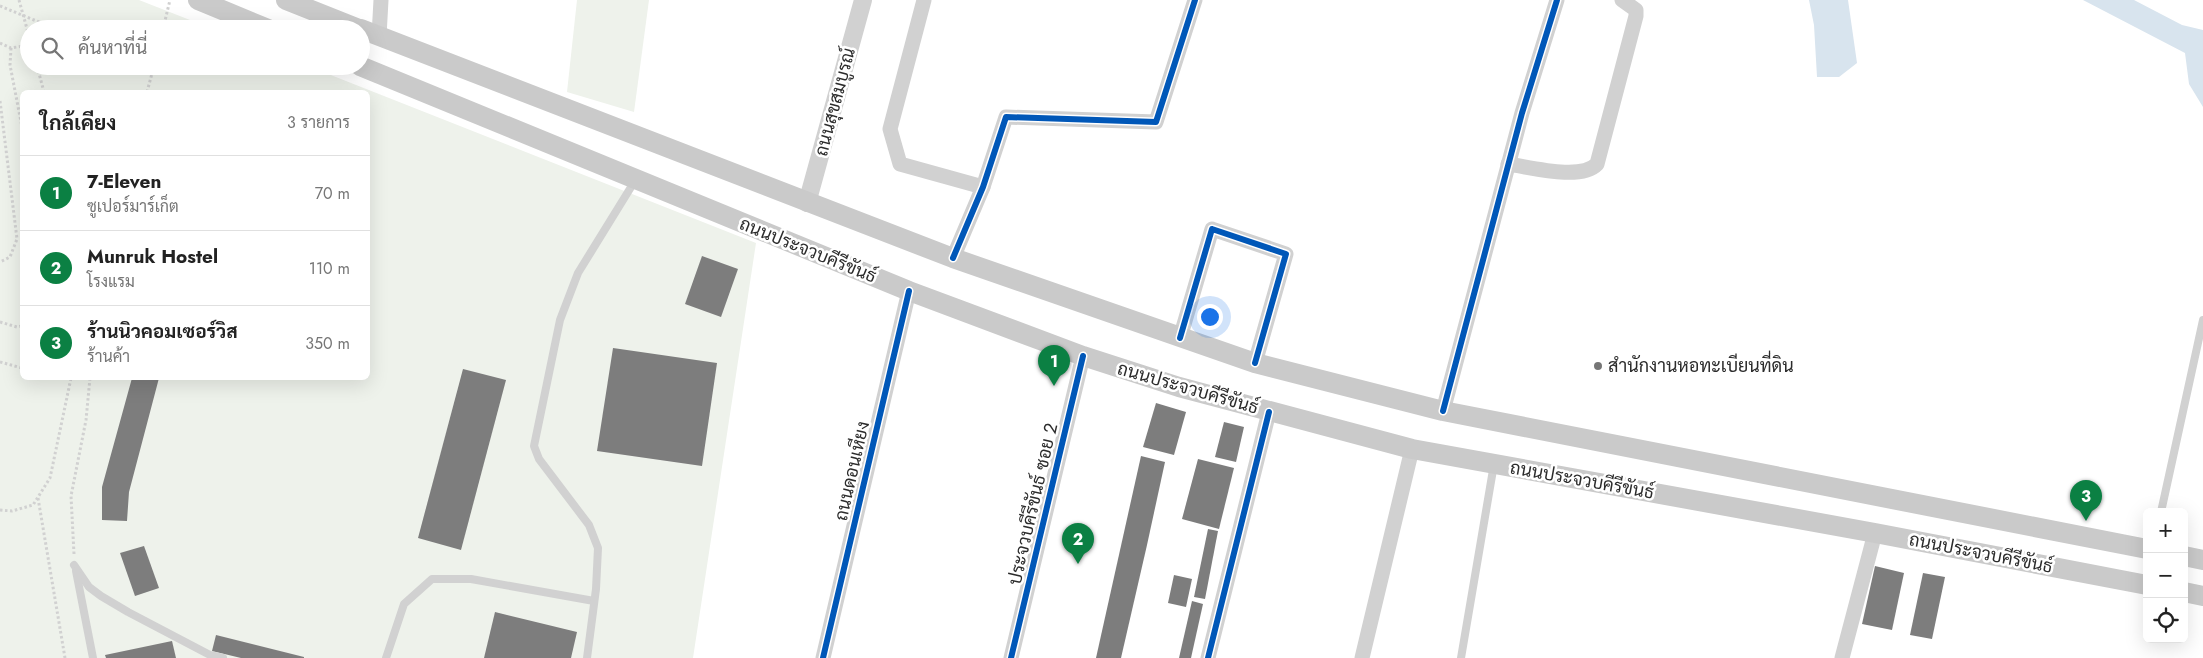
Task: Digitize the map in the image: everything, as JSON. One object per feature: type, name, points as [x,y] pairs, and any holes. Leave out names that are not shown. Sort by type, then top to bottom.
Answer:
[{"type":"main road","points":[[198,0],[246,20]]},
{"type":"main road","name":"ถนนประจวบคีรีขันธ์","points":[[286,0],[337,20]]},
{"type":"main road","name":"ถนนประจวบคีรีขันธ์","points":[[370,33],[953,258],[1255,363],[1443,411],[2143,548]]},
{"type":"main road","name":"ถนนประจวบคีรีขันธ์","points":[[370,70],[909,291],[1083,356],[1179,387],[1412,448],[2143,584]]},
{"type":"main road","points":[[2188,557],[2203,560]]},
{"type":"main road","points":[[2188,593],[2203,596]]},
{"type":"street","points":[[370,25],[381,0]]},
{"type":"street","name":"ถนนสุขสมบูรณ์","points":[[807,203],[863,0]]},
{"type":"street","points":[[924,0],[890,129],[900,164],[983,187]]},
{"type":"street","points":[[953,258],[983,187],[1006,117],[1156,122],[1195,0]]},
{"type":"street","points":[[1443,411],[1508,164],[1556,0]]},
{"type":"street","points":[[1508,164],[1572,172],[1585,172],[1597,164],[1636,16],[1636,10],[1622,0]]},
{"type":"street","points":[[1180,338],[1212,229],[1286,254],[1255,363]]},
{"type":"street","name":"ถนนดอนเหียง","points":[[823,658],[909,291]]},
{"type":"street","name":"ประจวบคีรีขันธ์ ซอย 2","points":[[1011,658],[1083,356]]},
{"type":"street","points":[[1208,658],[1269,412]]},
{"type":"street","points":[[1362,658],[1412,448]]},
{"type":"street","points":[[1842,658],[1876,533]]},
{"type":"lane","points":[[587,658],[598,548],[589,525],[539,460],[534,446],[560,320],[578,273],[636,179]]},
{"type":"lane","points":[[2162,508],[2203,320]]},
{"type":"lane","points":[[1461,658],[1494,464]]},
{"type":"lane","points":[[74,564],[93,658]]},
{"type":"lane","points":[[74,564],[88,587],[101,596],[202,650],[223,658]]},
{"type":"lane","points":[[386,658],[404,604],[432,579],[471,579],[594,601]]},
{"type":"path","points":[[19,0],[24,20]]},
{"type":"path","points":[[165,20],[170,0]]},
{"type":"path","points":[[0,6],[35,20]]},
{"type":"path","points":[[0,43],[11,48],[20,47]]},
{"type":"path","points":[[11,48],[10,64],[20,116]]},
{"type":"path","points":[[39,75],[43,90]]},
{"type":"path","points":[[148,90],[152,75]]},
{"type":"path","points":[[0,101],[17,239],[10,257],[0,262]]},
{"type":"path","points":[[0,322],[20,326]]},
{"type":"path","points":[[0,362],[20,367]]},
{"type":"path","points":[[0,510],[12,511],[33,505],[50,478],[71,380]]},
{"type":"path","points":[[74,564],[71,496],[86,420],[90,380]]},
{"type":"path","points":[[38,497],[65,658]]},
{"type":"shaded area","points":[[0,0],[139,0],[190,20],[20,20],[20,75],[331,75],[369,90],[20,90],[20,380],[370,380],[370,90],[756,243],[693,658],[0,658]]},
{"type":"shaded area","points":[[577,0],[649,0],[634,112],[567,92]]},
{"type":"shaded area","points":[[1809,0],[1848,0],[1857,63],[1839,77],[1817,77],[1814,25]]},
{"type":"shaded area","points":[[2083,0],[2134,0],[2182,25],[2203,30],[2203,107],[2189,84],[2185,53]]},
{"type":"building","points":[[702,256],[738,269],[721,317],[685,304]]},
{"type":"building","points":[[613,348],[717,363],[702,466],[597,451]]},
{"type":"building","points":[[463,369],[506,380],[461,550],[418,538]]},
{"type":"building","points":[[131,380],[158,380],[129,492],[127,521],[102,520],[102,487]]},
{"type":"building","points":[[1156,403],[1186,412],[1174,455],[1143,447]]},
{"type":"building","points":[[1224,422],[1244,427],[1236,462],[1215,457]]},
{"type":"building","points":[[1141,456],[1165,462],[1147,545],[1121,658],[1096,658]]},
{"type":"building","points":[[1198,459],[1234,468],[1219,529],[1182,519]]},
{"type":"building","points":[[1208,529],[1218,531],[1205,599],[1194,597]]},
{"type":"building","points":[[144,546],[159,588],[135,596],[120,553]]},
{"type":"building","points":[[1875,566],[1904,573],[1892,630],[1862,624]]},
{"type":"building","points":[[1923,573],[1945,577],[1932,639],[1910,635]]},
{"type":"building","points":[[1174,575],[1192,579],[1186,607],[1168,603]]},
{"type":"building","points":[[1192,601],[1203,604],[1191,658],[1179,658]]},
{"type":"building","points":[[495,612],[577,632],[571,658],[484,658]]},
{"type":"building","points":[[216,635],[304,658],[241,658],[212,651]]},
{"type":"building","points":[[172,641],[176,658],[106,658],[105,655]]},
{"type":"cycle path","points":[[953,258],[983,187],[1006,117],[1156,122],[1195,0]]},
{"type":"cycle path","points":[[1443,411],[1522,113],[1557,0]]},
{"type":"cycle path","points":[[1180,338],[1212,229],[1286,254],[1255,363]]},
{"type":"cycle path","points":[[823,658],[909,291]]},
{"type":"cycle path","points":[[1011,658],[1083,356]]},
{"type":"cycle path","points":[[1208,658],[1269,412]]},
{"type":"place","name":"สำนักงานหอทะเบียนที่ดิน","points":[[1598,366]]},
{"type":"place","name":"7-Eleven","points":[[1054,386]]},
{"type":"place","name":"ร้านนิวคอมเซอร์วิส","points":[[2086,521]]},
{"type":"place","name":"Munruk Hostel","points":[[1078,564]]}]
